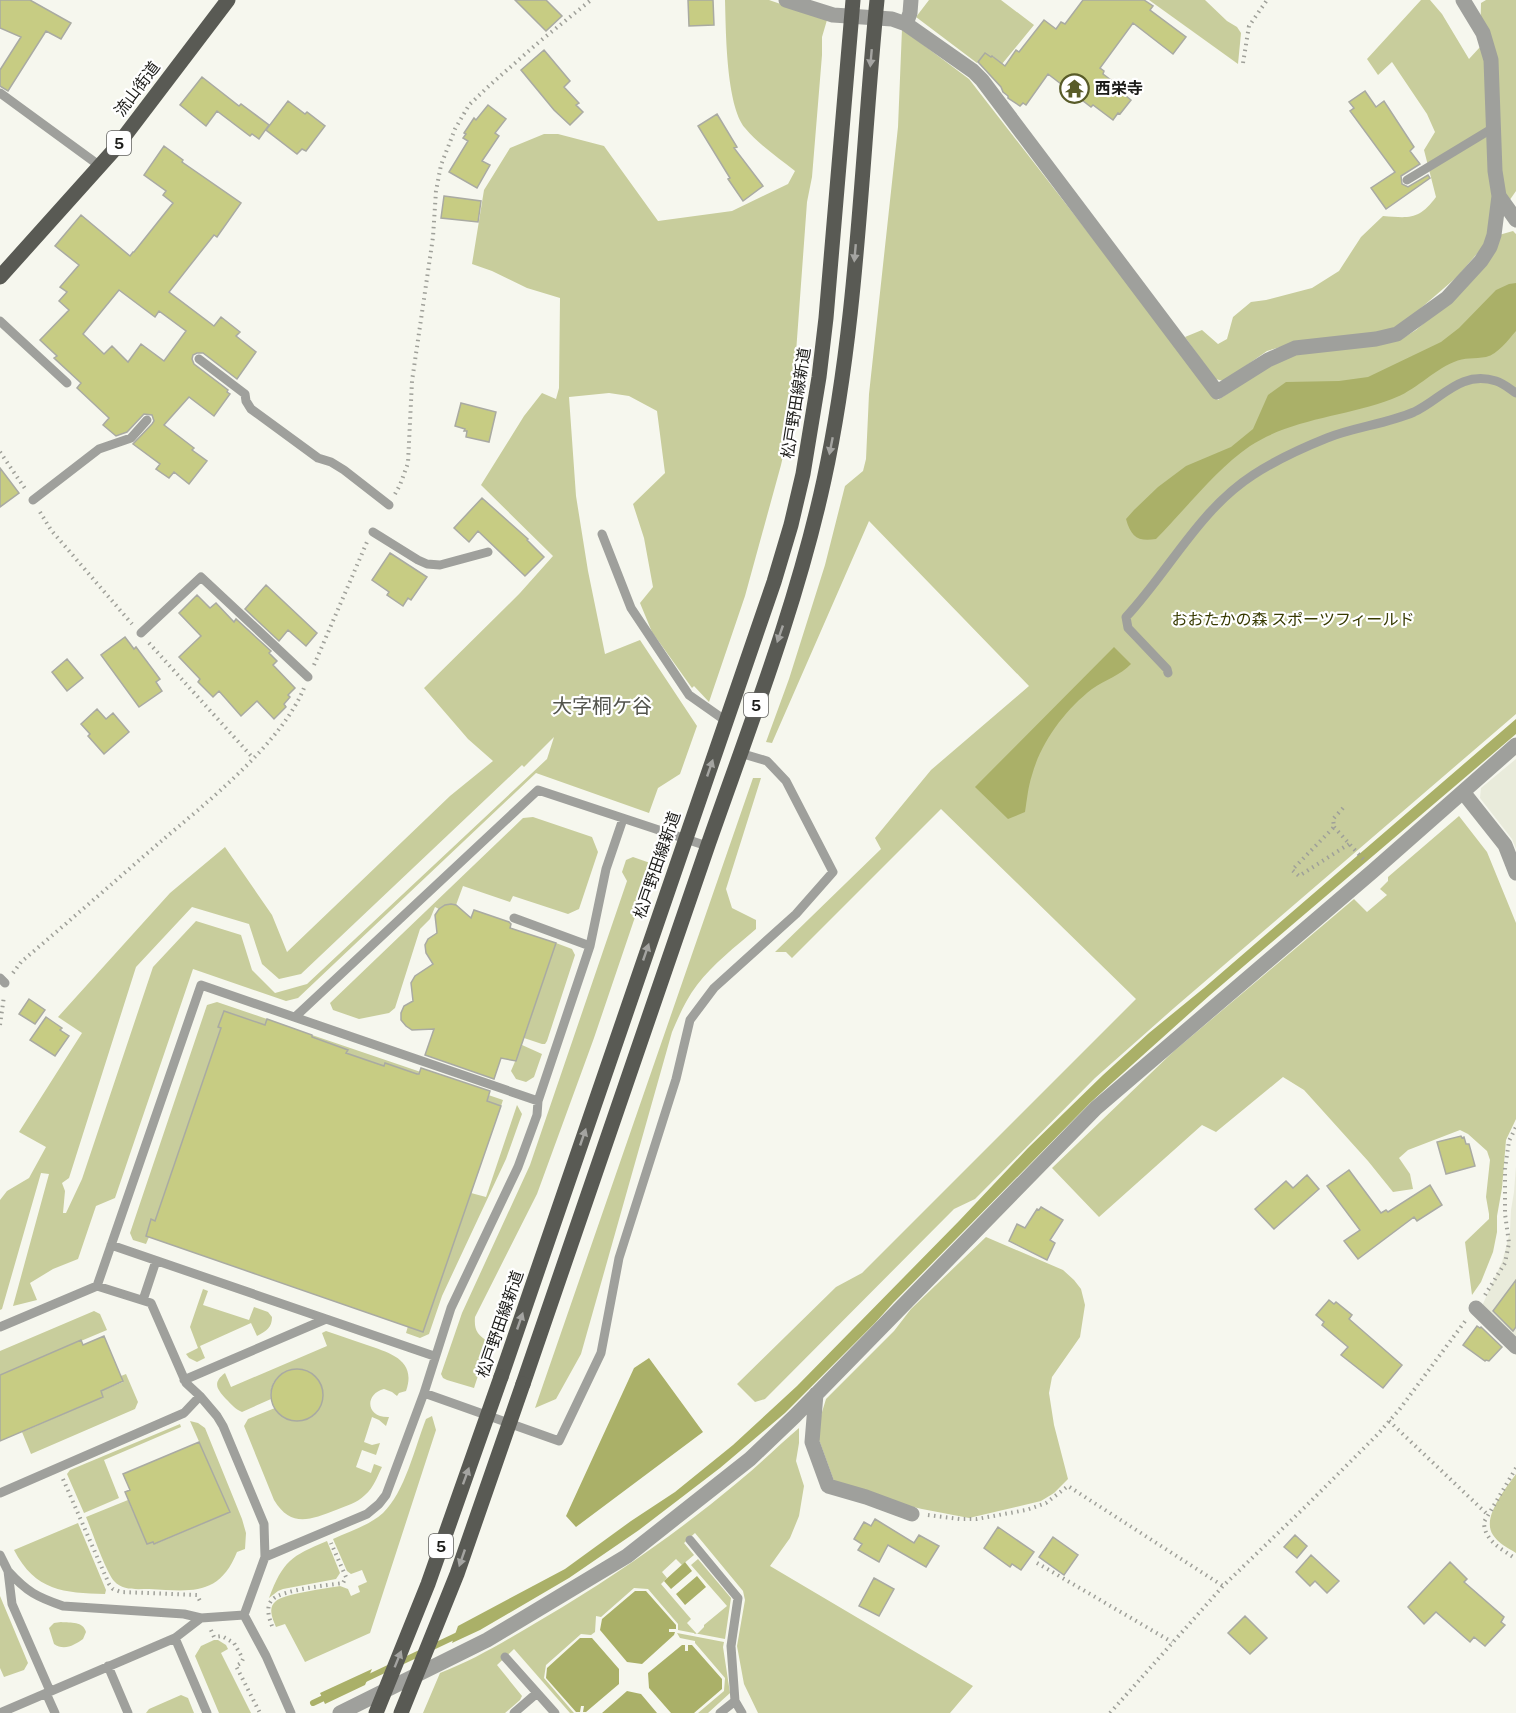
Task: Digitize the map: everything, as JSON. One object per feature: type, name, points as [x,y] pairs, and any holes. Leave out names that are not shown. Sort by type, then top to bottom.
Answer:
[{"type":"main road","name":"流山街道","points":[[0,277],[100,166],[228,0]]},
{"type":"main road","name":"松戸野田線新道","points":[[376,1713],[428,1584],[501,1377],[774,582],[791,525],[814,416],[826,318],[854,0]]},
{"type":"main road","name":"5","points":[[401,1713],[457,1574],[740,753],[795,590],[811,535],[835,423],[849,324],[876,0]]},
{"type":"street","points":[[786,0],[833,15],[892,20],[906,24],[973,71],[1217,392],[1268,360],[1296,348],[1376,339],[1397,334],[1447,298],[1481,261],[1490,247],[1494,235],[1499,196],[1495,171],[1491,60],[1483,33],[1462,0]]},
{"type":"street","points":[[906,24],[911,0]]},
{"type":"street","points":[[1499,196],[1516,220]]},
{"type":"street","points":[[340,1713],[487,1640],[627,1556],[750,1459],[1096,1108],[1516,745]]},
{"type":"street","points":[[1463,792],[1505,845],[1516,873]]},
{"type":"street","points":[[1476,1308],[1516,1347]]},
{"type":"street","points":[[816,1394],[812,1442],[828,1486],[912,1514]]},
{"type":"lane","points":[[0,93],[100,166]]},
{"type":"lane","points":[[1407,180],[1493,128]]},
{"type":"lane","points":[[0,321],[67,383]]},
{"type":"lane","points":[[199,359],[245,394],[251,409],[318,459],[331,462],[344,470],[389,505]]},
{"type":"lane","points":[[1168,673],[1167,669],[1128,628],[1126,617],[1207,516],[1252,476],[1280,459],[1328,438],[1416,411],[1460,383],[1477,380],[1497,381],[1516,393]]},
{"type":"lane","points":[[33,500],[99,449],[130,438],[147,420]]},
{"type":"lane","points":[[373,532],[427,564],[440,565],[488,552]]},
{"type":"lane","points":[[602,534],[631,608],[689,695],[726,721]]},
{"type":"lane","points":[[141,633],[201,577],[308,676]]},
{"type":"lane","points":[[424,1393],[559,1441],[600,1353],[619,1258],[676,1078],[690,1020],[714,988],[796,914],[832,872],[786,782],[767,761],[740,753]]},
{"type":"lane","points":[[295,1017],[538,790],[707,846]]},
{"type":"lane","points":[[265,1557],[366,1514],[386,1495],[424,1393],[451,1308],[518,1167],[537,1115],[538,1101],[590,946],[606,869],[623,819]]},
{"type":"lane","points":[[514,918],[590,946]]},
{"type":"lane","points":[[98,1286],[201,985],[538,1101]]},
{"type":"lane","points":[[111,1245],[434,1356]]},
{"type":"lane","points":[[142,1300],[156,1261]]},
{"type":"lane","points":[[0,1328],[98,1286],[151,1303],[184,1380],[217,1416],[223,1426],[264,1524],[265,1557],[244,1615],[266,1656],[291,1713]]},
{"type":"lane","points":[[184,1380],[326,1319]]},
{"type":"lane","points":[[0,1493],[184,1413],[200,1396]]},
{"type":"lane","points":[[690,1540],[738,1598],[731,1646],[735,1701],[742,1713]]},
{"type":"lane","points":[[0,1555],[8,1571],[23,1587],[44,1600],[63,1606],[184,1614],[203,1618],[244,1615]]},
{"type":"lane","points":[[8,1571],[12,1604],[55,1713]]},
{"type":"lane","points":[[0,1713],[175,1638],[203,1618]]},
{"type":"lane","points":[[175,1638],[207,1713]]},
{"type":"lane","points":[[506,1657],[555,1713]]},
{"type":"lane","points":[[108,1666],[128,1713]]},
{"type":"lane","points":[[514,1713],[537,1693]]},
{"type":"lane","points":[[720,1713],[735,1701]]},
{"type":"path","points":[[389,505],[408,463],[412,381],[433,237],[436,191],[441,165],[454,129],[476,98],[591,0]]},
{"type":"path","points":[[1243,63],[1249,26],[1267,0]]},
{"type":"path","points":[[0,452],[51,530],[253,758]]},
{"type":"path","points":[[0,1025],[3,981],[21,962],[193,814],[268,742],[299,699],[373,532]]},
{"type":"path","points":[[1344,808],[1333,819],[1334,827],[1356,851]]},
{"type":"path","points":[[1334,827],[1292,870],[1299,876],[1349,844]]},
{"type":"path","points":[[1110,1713],[1223,1586],[1305,1508],[1399,1410],[1491,1287],[1505,1263],[1509,1243],[1505,1214],[1505,1169],[1509,1141],[1516,1127]]},
{"type":"path","points":[[1389,1421],[1487,1514]]},
{"type":"path","points":[[58,1467],[113,1589],[121,1592],[197,1595],[203,1618],[214,1637],[222,1636],[234,1643],[243,1659],[236,1666],[260,1713]]},
{"type":"path","points":[[1516,1468],[1484,1522],[1484,1529],[1490,1540],[1516,1559]]},
{"type":"path","points":[[912,1514],[977,1520],[1026,1510],[1046,1503],[1068,1486],[1223,1586]]},
{"type":"path","points":[[272,1626],[268,1617],[269,1606],[273,1599],[301,1589],[343,1583],[346,1577],[326,1531]]},
{"type":"path","points":[[1037,1563],[1172,1642]]},
{"type":"shaded area","points":[[1516,283],[1516,331],[1495,353],[1486,357],[1458,360],[1392,399],[1284,429],[1267,437],[1250,446],[1225,466],[1156,539],[1140,539],[1130,530],[1126,519],[1158,487],[1186,466],[1231,447],[1253,429],[1268,395],[1286,382],[1339,381],[1368,377],[1441,342],[1459,328],[1496,290]]},
{"type":"shaded area","points":[[1114,647],[1131,664],[1082,697],[1055,727],[1036,763],[1025,812],[1008,819],[975,787]]},
{"type":"shaded area","points":[[1516,719],[1516,734],[1210,995],[1090,1103],[785,1413],[720,1468],[639,1530],[569,1578],[480,1630],[452,1643],[458,1626],[565,1569],[675,1492],[733,1445],[797,1386],[1028,1148],[1103,1075]]},
{"type":"shaded area","points":[[1516,759],[1516,849],[1512,839],[1480,798],[1481,788]]},
{"type":"shaded area","points":[[1516,1166],[1516,1339],[1482,1306],[1502,1262],[1507,1244]]},
{"type":"shaded area","points":[[649,1358],[703,1432],[576,1527],[566,1516],[634,1368]]},
{"type":"shaded area","points":[[685,1562],[692,1571],[671,1589],[664,1581]]},
{"type":"shaded area","points":[[697,1576],[706,1587],[685,1605],[676,1594]]},
{"type":"shaded area","points":[[635,1591],[646,1591],[676,1625],[676,1629],[669,1629],[669,1632],[675,1632],[674,1635],[642,1664],[627,1662],[600,1630],[602,1619]]},
{"type":"shaded area","points":[[580,1638],[592,1638],[619,1669],[619,1684],[586,1712],[583,1712],[584,1706],[581,1706],[580,1712],[576,1712],[546,1678],[547,1668]]},
{"type":"shaded area","points":[[682,1645],[685,1645],[685,1651],[688,1651],[688,1645],[692,1645],[722,1679],[722,1689],[694,1713],[671,1713],[649,1688],[648,1673]]},
{"type":"shaded area","points":[[372,1669],[365,1685],[325,1704],[320,1693]]},
{"type":"shaded area","points":[[627,1691],[641,1694],[657,1713],[602,1713]]},
{"type":"green space","points":[[725,0],[769,0],[827,20],[822,37],[812,177],[807,202],[791,421],[745,596],[709,702],[694,686],[692,688],[652,632],[640,603],[653,587],[644,538],[633,504],[665,473],[657,411],[629,396],[609,393],[569,397],[576,496],[605,654],[640,640],[697,726],[680,774],[658,788],[649,813],[536,773],[298,998],[286,1001],[193,969],[115,1198],[96,1206],[78,1259],[53,1269],[30,1283],[37,1300],[13,1306],[49,1174],[41,1173],[0,1310],[0,1200],[7,1191],[29,1178],[46,1147],[19,1132],[82,1033],[58,1017],[170,893],[225,847],[272,915],[287,952],[450,796],[493,761],[468,739],[424,688],[520,593],[553,556],[481,485],[524,416],[542,393],[556,399],[559,388],[560,298],[527,288],[472,264],[484,190],[510,148],[544,134],[558,134],[604,146],[658,221],[732,211],[788,184],[795,171],[756,140],[745,128],[734,103],[727,48]],"holes":[[[554,737],[547,759],[307,984],[275,993],[252,970],[241,935],[196,921],[153,967],[82,1179],[66,1213],[63,1213],[65,1191],[62,1183],[69,1178],[136,967],[192,907],[249,924],[262,964],[279,979],[301,974]]]},
{"type":"green space","points":[[929,0],[1001,0],[1034,25],[1002,64],[993,56],[985,53],[977,63],[916,17]]},
{"type":"green space","points":[[1149,0],[1205,0],[1241,33],[1238,64]]},
{"type":"green space","points":[[1421,0],[1430,0],[1442,14],[1469,59],[1480,47],[1481,3],[1486,0],[1516,0],[1516,191],[1481,249],[1458,276],[1406,321],[1388,331],[1294,343],[1267,351],[1224,381],[1215,379],[1185,337],[1202,330],[1218,344],[1227,339],[1233,317],[1251,302],[1312,288],[1339,271],[1361,237],[1383,216],[1407,217],[1419,214],[1436,197],[1424,150],[1435,132],[1427,114],[1392,62],[1378,75],[1367,59]]},
{"type":"green space","name":"おおたかの森 スポーツフィールド","points":[[902,29],[969,79],[1218,400],[1261,371],[1294,355],[1403,338],[1416,330],[1458,294],[1499,235],[1513,231],[1516,234],[1516,714],[1095,1078],[975,1199],[954,1209],[765,1399],[755,1402],[737,1384],[836,1287],[862,1273],[1136,999],[941,809],[792,958],[786,952],[775,952],[881,849],[875,838],[931,770],[1029,686],[869,521],[772,743],[766,742],[789,679],[825,565],[845,486],[863,471],[866,459],[869,394],[898,127]]},
{"type":"green space","points":[[753,778],[761,778],[726,889],[732,908],[756,920],[756,929],[703,977],[689,996],[680,1014],[672,1032],[581,1354],[556,1399],[535,1408]]},
{"type":"green space","points":[[1459,816],[1487,852],[1516,923],[1516,1119],[1506,1140],[1493,1252],[1481,1282],[1472,1295],[1465,1242],[1489,1219],[1486,1197],[1490,1160],[1487,1151],[1460,1130],[1408,1150],[1399,1158],[1410,1174],[1413,1189],[1393,1192],[1304,1090],[1283,1077],[1216,1132],[1202,1125],[1099,1217],[1052,1168],[1174,1051],[1354,899],[1367,912],[1387,895],[1380,889],[1388,881],[1388,877]]},
{"type":"green space","points":[[533,817],[592,837],[598,852],[579,909],[568,914],[513,896],[510,902],[463,886],[456,905],[445,905],[439,909],[435,907],[430,919],[420,929],[395,1008],[389,1013],[359,1019],[333,1010],[330,1003],[523,818]]},
{"type":"green space","points":[[633,857],[653,864],[594,1038],[537,1194],[475,1317],[477,1332],[489,1342],[474,1388],[447,1380],[441,1374],[462,1313],[530,1165],[627,881],[622,872],[626,860]]},
{"type":"green space","points":[[556,943],[572,949],[575,955],[547,1041],[542,1044],[524,1038]]},
{"type":"green space","points":[[217,1002],[267,1019],[265,1025],[224,1011],[218,1027],[221,1028],[155,1221],[151,1220],[146,1235],[149,1237],[146,1244],[133,1240],[130,1233],[207,1005]]},
{"type":"green space","points":[[312,1035],[503,1100],[501,1106],[455,1090],[455,1086],[418,1074],[416,1077],[385,1063],[384,1066],[346,1053],[347,1050],[311,1040]]},
{"type":"green space","points":[[522,1045],[542,1054],[534,1077],[526,1082],[516,1079],[511,1071]]},
{"type":"green space","points":[[517,1105],[522,1114],[506,1159],[442,1296],[429,1334],[420,1338],[406,1333],[408,1326],[423,1331],[471,1193],[486,1197]]},
{"type":"green space","points":[[986,1237],[1063,1270],[1081,1289],[1085,1305],[1080,1337],[1052,1377],[1049,1393],[1054,1425],[1068,1479],[1054,1493],[1041,1501],[969,1518],[891,1502],[834,1481],[818,1437],[819,1422],[826,1399],[894,1331],[911,1309]]},
{"type":"green space","points":[[203,1289],[208,1291],[203,1305],[249,1320],[254,1307],[268,1312],[272,1317],[270,1327],[257,1336],[251,1323],[200,1346],[205,1358],[197,1362],[189,1358],[186,1354],[198,1348],[190,1327]]},
{"type":"green space","points":[[94,1311],[100,1314],[107,1330],[0,1375],[0,1351]]},
{"type":"green space","points":[[326,1331],[376,1348],[399,1359],[408,1372],[408,1380],[406,1391],[397,1396],[384,1389],[371,1400],[370,1405],[376,1414],[389,1417],[386,1426],[372,1417],[364,1442],[372,1445],[380,1443],[376,1455],[362,1450],[356,1467],[371,1473],[374,1464],[382,1467],[371,1489],[351,1504],[318,1517],[294,1518],[280,1509],[274,1500],[244,1426],[248,1419],[275,1408],[288,1419],[299,1421],[310,1418],[317,1412],[322,1402],[319,1382],[313,1374],[304,1370],[295,1369],[285,1372],[277,1378],[272,1387],[271,1399],[242,1412],[223,1395],[217,1383],[225,1373],[231,1387],[327,1346],[322,1333]]},
{"type":"green space","points":[[126,1374],[138,1402],[135,1409],[31,1454],[22,1432],[103,1397],[101,1391],[123,1382],[121,1376]]},
{"type":"green space","points":[[432,1416],[436,1430],[370,1633],[305,1662],[285,1624],[276,1627],[272,1614],[273,1604],[287,1596],[340,1586],[348,1589],[351,1596],[360,1592],[358,1586],[367,1582],[362,1570],[351,1574],[347,1571],[333,1539],[372,1521],[391,1504],[409,1469],[426,1419]]},
{"type":"green space","points":[[190,1421],[205,1428],[242,1519],[246,1533],[245,1549],[237,1552],[230,1567],[221,1577],[202,1588],[178,1590],[126,1588],[114,1581],[107,1569],[86,1517],[128,1500],[147,1544],[153,1542],[155,1544],[230,1512]]},
{"type":"green space","points":[[180,1424],[181,1427],[104,1460],[119,1498],[84,1513],[67,1474],[70,1470]]},
{"type":"green space","points":[[799,1428],[796,1461],[804,1486],[799,1516],[790,1538],[770,1566],[973,1686],[950,1713],[758,1713],[744,1684],[737,1646],[745,1600],[743,1591],[695,1533],[684,1543],[694,1555],[682,1565],[676,1559],[662,1572],[667,1578],[661,1584],[691,1619],[687,1623],[697,1634],[678,1630],[678,1624],[648,1589],[634,1588],[601,1617],[596,1616],[595,1632],[591,1635],[581,1634],[546,1665],[544,1678],[574,1713],[570,1713],[514,1649],[497,1665],[522,1696],[505,1713],[423,1713],[440,1673],[506,1640],[619,1571],[715,1501]]},
{"type":"green space","points":[[1516,1474],[1516,1553],[1495,1538],[1490,1528],[1490,1520],[1496,1503]]},
{"type":"green space","points":[[78,1523],[106,1590],[105,1594],[64,1590],[41,1582],[22,1564],[14,1550]]},
{"type":"green space","points":[[327,1541],[340,1573],[336,1579],[283,1589],[269,1598],[279,1576],[290,1561]]},
{"type":"green space","points":[[698,1559],[731,1598],[725,1639],[697,1634],[704,1625],[727,1606],[691,1565]]},
{"type":"green space","points":[[0,1596],[28,1663],[24,1670],[4,1677],[0,1668]]},
{"type":"green space","points":[[54,1623],[76,1623],[82,1626],[86,1632],[83,1639],[65,1647],[54,1644],[49,1628]]},
{"type":"green space","points":[[677,1633],[724,1642],[730,1693],[708,1713],[698,1713],[724,1691],[725,1678],[695,1641],[680,1638]]},
{"type":"green space","points":[[214,1640],[226,1645],[228,1649],[221,1653],[251,1713],[219,1713],[195,1656],[201,1646]]},
{"type":"green space","points":[[181,1695],[188,1698],[194,1713],[146,1713],[149,1709]]},
{"type":"building","points":[[0,0],[30,0],[71,23],[61,39],[46,31],[8,91],[0,86],[0,70],[21,37],[0,28]]},
{"type":"building","points":[[515,0],[546,0],[562,16],[546,31]]},
{"type":"building","points":[[688,0],[713,0],[714,25],[689,26]]},
{"type":"building","points":[[1083,0],[1144,0],[1153,6],[1150,10],[1186,37],[1173,54],[1133,23],[1100,68],[1104,71],[1103,74],[1111,80],[1109,82],[1131,100],[1113,120],[1093,105],[1091,107],[1048,74],[1026,105],[1023,103],[1020,106],[1008,98],[978,62],[985,53],[1005,66],[1016,50],[1019,52],[1044,20],[1056,29],[1061,22],[1065,24]]},
{"type":"building","points":[[544,50],[570,81],[564,87],[579,103],[576,105],[583,112],[570,125],[554,110],[521,70]]},
{"type":"building","points":[[202,77],[239,106],[241,104],[269,125],[259,139],[252,134],[250,136],[217,111],[206,126],[180,105]]},
{"type":"building","points":[[1365,91],[1376,107],[1384,101],[1414,147],[1410,151],[1420,164],[1401,176],[1402,184],[1408,187],[1428,175],[1430,178],[1386,209],[1371,188],[1395,172],[1350,111],[1354,108],[1349,102]]},
{"type":"building","points":[[288,101],[325,126],[306,151],[302,149],[297,154],[266,130]]},
{"type":"building","points":[[488,105],[506,119],[495,133],[499,136],[482,161],[490,165],[477,188],[449,172],[468,141],[463,138],[466,134],[464,133],[474,118],[476,120]]},
{"type":"building","points":[[717,114],[737,147],[734,148],[763,186],[743,201],[698,126]]},
{"type":"building","points":[[164,146],[183,160],[182,162],[241,203],[217,237],[214,235],[169,292],[214,326],[221,317],[240,332],[236,336],[256,352],[237,379],[203,353],[193,355],[194,364],[230,394],[214,416],[189,397],[164,425],[207,461],[189,484],[174,472],[169,478],[156,469],[160,464],[133,444],[154,421],[152,415],[144,414],[127,432],[116,436],[103,425],[109,418],[77,388],[81,383],[54,358],[57,356],[40,340],[69,310],[59,301],[67,292],[60,287],[79,265],[55,246],[81,215],[130,256],[173,203],[163,195],[166,191],[144,175]],"holes":[[[119,290],[155,317],[159,311],[186,331],[164,361],[141,344],[128,362],[112,346],[104,354],[83,334]]]},
{"type":"building","points":[[444,196],[481,201],[478,222],[441,218]]},
{"type":"building","points":[[461,403],[496,412],[489,442],[466,437],[465,429],[455,426]]},
{"type":"building","points":[[0,468],[19,493],[0,507]]},
{"type":"building","points":[[482,498],[528,539],[544,557],[525,576],[478,531],[469,542],[454,528]]},
{"type":"building","points":[[390,553],[427,577],[411,600],[408,598],[403,606],[387,595],[389,592],[372,580]]},
{"type":"building","points":[[266,585],[317,633],[306,646],[288,630],[279,641],[245,609]]},
{"type":"building","points":[[197,595],[210,608],[216,603],[234,622],[236,619],[271,651],[269,653],[277,661],[273,665],[295,688],[288,695],[290,697],[284,704],[286,707],[274,719],[257,701],[241,716],[219,691],[213,697],[179,657],[201,636],[179,613]]},
{"type":"building","points":[[125,637],[134,649],[136,647],[160,679],[156,682],[162,691],[139,707],[101,655]]},
{"type":"building","points":[[67,659],[83,678],[67,691],[52,672]]},
{"type":"building","points":[[97,709],[106,719],[113,713],[129,732],[104,754],[81,724]]},
{"type":"building","points":[[451,904],[456,905],[471,918],[474,910],[509,922],[510,928],[556,943],[516,1061],[501,1058],[494,1079],[425,1055],[434,1029],[412,1030],[401,1020],[404,1006],[413,1001],[411,983],[415,976],[433,964],[426,953],[425,945],[428,939],[437,933],[435,915],[439,909]]},
{"type":"building","points":[[29,999],[45,1010],[35,1024],[19,1014]]},
{"type":"building","points":[[224,1011],[265,1025],[267,1019],[348,1050],[346,1053],[384,1066],[385,1063],[417,1074],[421,1068],[490,1091],[487,1101],[501,1106],[423,1332],[146,1236],[151,1219],[155,1221],[221,1028],[218,1027]]},
{"type":"building","points":[[46,1017],[69,1036],[55,1056],[30,1040]]},
{"type":"building","points":[[1464,1137],[1466,1144],[1469,1144],[1475,1166],[1446,1174],[1437,1142]]},
{"type":"building","points":[[1349,1170],[1381,1213],[1386,1210],[1388,1212],[1430,1185],[1442,1205],[1417,1221],[1414,1217],[1358,1259],[1344,1241],[1360,1230],[1327,1186]]},
{"type":"building","points":[[1307,1175],[1319,1189],[1274,1229],[1255,1209],[1286,1181],[1293,1188]]},
{"type":"building","points":[[1041,1207],[1063,1220],[1050,1240],[1055,1243],[1047,1260],[1009,1241],[1017,1224],[1025,1228],[1037,1209]]},
{"type":"building","points":[[1516,1280],[1516,1327],[1513,1331],[1493,1311]]},
{"type":"building","points":[[1329,1300],[1334,1304],[1336,1302],[1352,1315],[1349,1319],[1402,1365],[1383,1388],[1341,1355],[1348,1347],[1322,1325],[1324,1322],[1316,1315]]},
{"type":"building","points":[[1477,1326],[1481,1327],[1502,1347],[1489,1361],[1485,1361],[1463,1345]]},
{"type":"building","points":[[104,1336],[123,1381],[101,1391],[103,1397],[0,1441],[0,1375],[81,1340],[83,1345]]},
{"type":"building","points":[[297,1369],[311,1373],[319,1381],[323,1395],[319,1409],[311,1417],[297,1421],[283,1417],[275,1409],[271,1395],[275,1381],[283,1373]]},
{"type":"building","points":[[199,1442],[230,1512],[154,1544],[153,1542],[147,1544],[125,1492],[130,1490],[123,1474]]},
{"type":"building","points":[[875,1519],[914,1543],[919,1535],[939,1546],[926,1567],[888,1545],[879,1562],[858,1550],[862,1544],[854,1539],[864,1522],[871,1526]]},
{"type":"building","points":[[998,1527],[1034,1552],[1021,1570],[1012,1564],[1010,1567],[984,1548]]},
{"type":"building","points":[[1295,1535],[1307,1546],[1297,1558],[1284,1547]]},
{"type":"building","points":[[1053,1537],[1078,1555],[1064,1575],[1039,1557]]},
{"type":"building","points":[[1311,1555],[1339,1581],[1327,1593],[1315,1581],[1310,1586],[1296,1572]]},
{"type":"building","points":[[1450,1562],[1467,1579],[1464,1582],[1504,1617],[1501,1622],[1505,1625],[1485,1646],[1474,1637],[1470,1642],[1436,1612],[1424,1624],[1408,1607]]},
{"type":"building","points":[[874,1578],[894,1589],[879,1616],[859,1606]]},
{"type":"building","points":[[1245,1616],[1267,1638],[1250,1654],[1228,1633]]},
{"type":"waterway","points":[[361,1681],[460,1634]]},
{"type":"waterway","points":[[313,1703],[330,1695]]},
{"type":"place","name":"西栄寺","points":[[1074,88]]},
{"type":"district","name":"大字桐ケ谷","points":[[602,706]]}]
